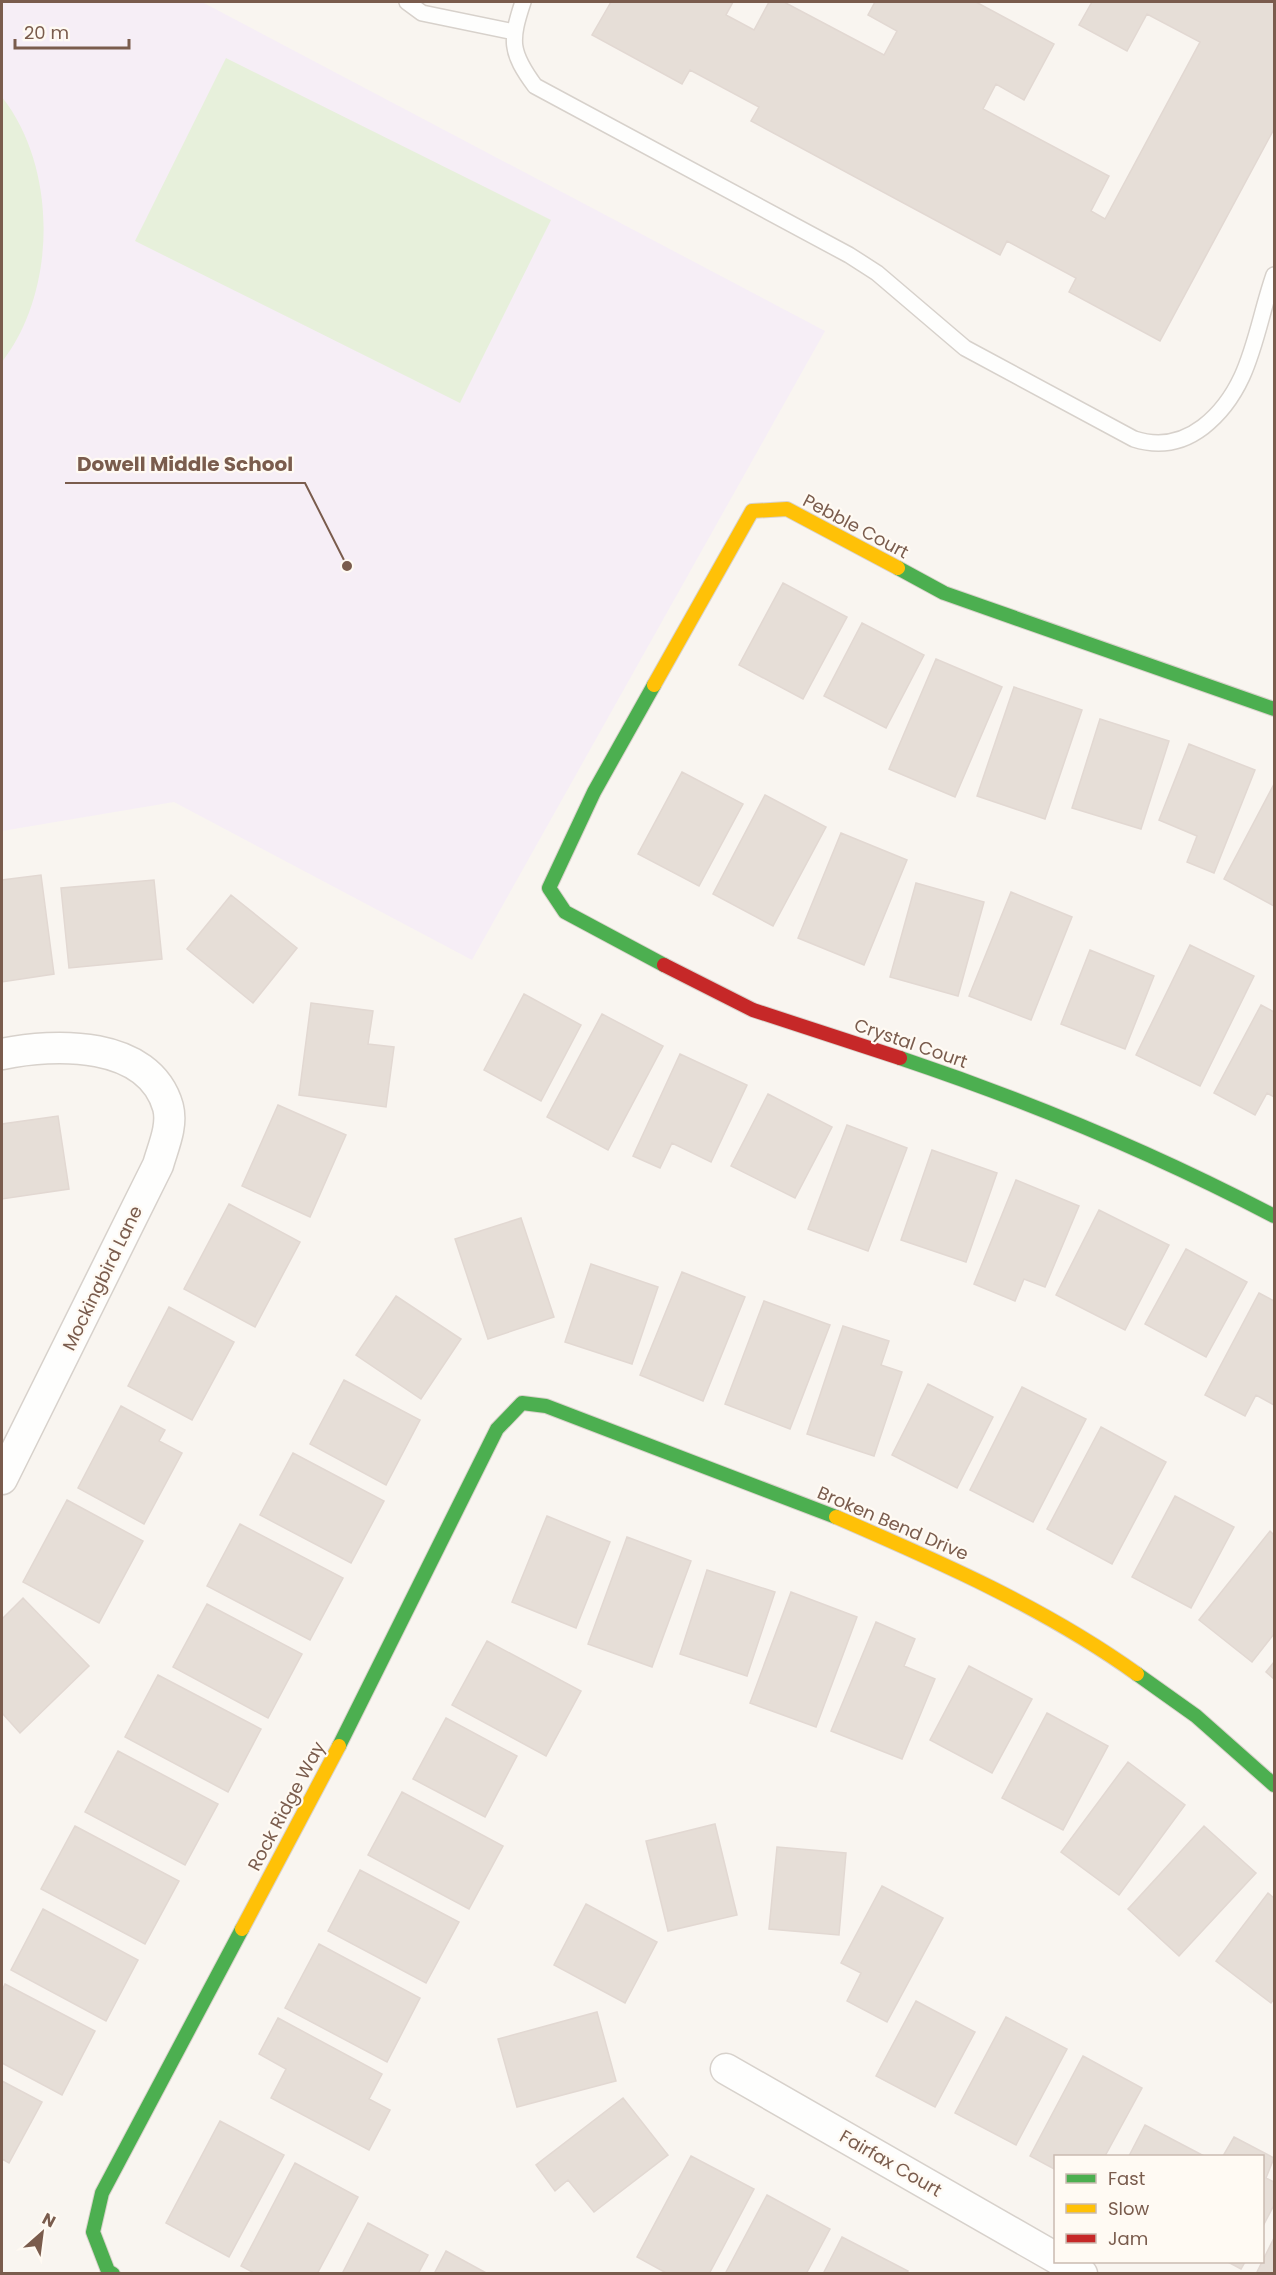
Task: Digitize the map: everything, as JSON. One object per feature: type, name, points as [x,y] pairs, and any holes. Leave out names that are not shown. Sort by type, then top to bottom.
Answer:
[{"type":"street","name":"Pebble Court","points":[[549,888],[594,792],[752,511],[787,509],[944,593],[1275,709]]},
{"type":"street","name":"Crystal Court","points":[[549,888],[565,912],[604,935],[753,1010],[953,1076],[1077,1122],[1189,1171],[1275,1216]]},
{"type":"street","name":"Mockingbird Lane","points":[[2,1054],[26,1049],[64,1047],[98,1050],[147,1074],[160,1091],[168,1108],[168,1130],[158,1165],[2,1479]]},
{"type":"street","name":"Broken Bend Drive","points":[[522,1403],[546,1406],[920,1550],[1041,1611],[1159,1685],[1275,1785]]},
{"type":"street","name":"Rock Ridge Way","points":[[113,2274],[108,2271],[93,2232],[102,2193],[325,1773],[497,1430],[522,1403]]},
{"type":"street","name":"Fairfax Court","points":[[726,2068],[1054,2257]]},
{"type":"street","points":[[1063,2263],[1082,2274]]},
{"type":"lane","points":[[407,2],[422,13],[514,32]]},
{"type":"lane","points":[[523,2],[514,32],[514,53],[535,86],[849,255],[877,273],[965,348],[1134,439],[1160,444],[1178,441],[1194,434],[1219,415],[1240,384],[1256,342],[1260,319],[1275,275]]},
{"type":"shaded area","points":[[2,2],[202,2],[825,331],[472,960],[174,802],[2,831]]},
{"type":"green space","points":[[226,58],[551,220],[460,403],[135,241]]},
{"type":"green space","points":[[2,97],[20,126],[33,158],[41,193],[44,230],[41,266],[33,301],[20,333],[2,362]]},
{"type":"building","points":[[611,2],[733,2],[726,15],[754,30],[769,2],[784,2],[884,55],[897,31],[868,15],[875,2],[976,2],[1054,44],[1024,100],[996,84],[983,109],[1109,176],[1091,211],[1105,219],[1200,42],[1147,14],[1127,51],[1079,25],[1092,2],[1274,2],[1274,129],[1160,341],[1069,292],[1076,278],[1007,241],[1000,255],[751,121],[759,107],[690,70],[682,84],[592,35]]},
{"type":"building","points":[[783,583],[847,617],[803,699],[739,665]]},
{"type":"building","points":[[862,623],[924,655],[886,728],[824,696]]},
{"type":"building","points":[[936,659],[1002,687],[955,797],[889,769]]},
{"type":"building","points":[[1014,687],[1082,710],[1045,819],[977,796]]},
{"type":"building","points":[[1100,719],[1169,741],[1141,829],[1072,808]]},
{"type":"building","points":[[1189,744],[1255,770],[1214,873],[1187,862],[1197,836],[1159,820]]},
{"type":"building","points":[[682,772],[743,804],[699,886],[638,854]]},
{"type":"building","points":[[1274,784],[1274,906],[1224,879]]},
{"type":"building","points":[[765,795],[826,827],[773,926],[713,894]]},
{"type":"building","points":[[841,833],[907,860],[864,965],[798,938]]},
{"type":"building","points":[[41,875],[54,974],[2,982],[2,880]]},
{"type":"building","points":[[154,880],[162,959],[69,968],[61,888]]},
{"type":"building","points":[[916,883],[984,902],[958,996],[890,977]]},
{"type":"building","points":[[1011,892],[1072,917],[1031,1020],[969,996]]},
{"type":"building","points":[[231,895],[297,948],[253,1003],[187,949]]},
{"type":"building","points":[[1190,945],[1254,976],[1200,1086],[1136,1055]]},
{"type":"building","points":[[1090,950],[1154,976],[1125,1049],[1061,1024]]},
{"type":"building","points":[[524,994],[581,1025],[541,1101],[484,1070]]},
{"type":"building","points":[[311,1003],[373,1011],[368,1044],[394,1047],[386,1107],[299,1095]]},
{"type":"building","points":[[1261,1005],[1274,1012],[1274,1097],[1267,1093],[1255,1115],[1214,1093]]},
{"type":"building","points":[[602,1014],[663,1046],[608,1150],[547,1117]]},
{"type":"building","points":[[680,1054],[747,1085],[711,1162],[672,1143],[660,1168],[633,1156]]},
{"type":"building","points":[[768,1094],[832,1127],[795,1198],[731,1166]]},
{"type":"building","points":[[278,1105],[346,1135],[310,1217],[242,1186]]},
{"type":"building","points":[[58,1116],[69,1189],[2,1199],[2,1124]]},
{"type":"building","points":[[847,1125],[907,1148],[868,1251],[808,1229]]},
{"type":"building","points":[[932,1150],[997,1173],[966,1262],[901,1240]]},
{"type":"building","points":[[1016,1180],[1079,1206],[1045,1287],[1024,1279],[1015,1301],[974,1284]]},
{"type":"building","points":[[229,1204],[300,1242],[255,1327],[184,1289]]},
{"type":"building","points":[[1099,1210],[1169,1245],[1125,1330],[1056,1295]]},
{"type":"building","points":[[521,1218],[554,1317],[488,1339],[455,1239]]},
{"type":"building","points":[[1186,1249],[1247,1282],[1206,1357],[1145,1324]]},
{"type":"building","points":[[591,1264],[658,1287],[632,1364],[565,1342]]},
{"type":"building","points":[[682,1272],[745,1297],[703,1401],[640,1375]]},
{"type":"building","points":[[1259,1293],[1274,1301],[1274,1405],[1256,1395],[1245,1416],[1205,1395]]},
{"type":"building","points":[[396,1296],[461,1339],[421,1399],[356,1355]]},
{"type":"building","points":[[764,1301],[830,1325],[790,1429],[725,1404]]},
{"type":"building","points":[[169,1307],[234,1342],[192,1420],[128,1386]]},
{"type":"building","points":[[843,1326],[889,1341],[881,1365],[902,1372],[874,1456],[807,1434]]},
{"type":"building","points":[[344,1380],[420,1420],[386,1485],[310,1444]]},
{"type":"building","points":[[928,1384],[993,1417],[957,1488],[892,1455]]},
{"type":"building","points":[[1022,1387],[1086,1419],[1033,1522],[970,1490]]},
{"type":"building","points":[[121,1406],[165,1430],[159,1441],[182,1453],[144,1524],[78,1488]]},
{"type":"building","points":[[1101,1427],[1166,1462],[1112,1564],[1047,1529]]},
{"type":"building","points":[[293,1453],[384,1501],[351,1563],[260,1515]]},
{"type":"building","points":[[1175,1496],[1234,1527],[1191,1608],[1132,1577]]},
{"type":"building","points":[[67,1500],[143,1541],[99,1623],[23,1582]]},
{"type":"building","points":[[547,1516],[610,1542],[576,1628],[512,1602]]},
{"type":"building","points":[[240,1524],[343,1578],[310,1640],[207,1586]]},
{"type":"building","points":[[1270,1531],[1274,1535],[1274,1634],[1252,1662],[1199,1620]]},
{"type":"building","points":[[627,1537],[691,1561],[652,1667],[588,1644]]},
{"type":"building","points":[[707,1570],[775,1592],[747,1676],[680,1654]]},
{"type":"building","points":[[791,1592],[857,1617],[816,1727],[750,1703]]},
{"type":"building","points":[[23,1598],[89,1666],[20,1733],[2,1713],[2,1619]]},
{"type":"building","points":[[207,1604],[302,1654],[268,1718],[173,1667]]},
{"type":"building","points":[[876,1622],[915,1639],[904,1666],[935,1679],[902,1759],[831,1731]]},
{"type":"building","points":[[487,1641],[581,1691],[546,1756],[452,1705]]},
{"type":"building","points":[[1274,1662],[1274,1679],[1266,1672]]},
{"type":"building","points":[[969,1666],[1032,1699],[992,1773],[930,1740]]},
{"type":"building","points":[[158,1675],[261,1729],[228,1792],[125,1737]]},
{"type":"building","points":[[1047,1713],[1108,1746],[1063,1830],[1002,1798]]},
{"type":"building","points":[[446,1718],[517,1756],[485,1817],[413,1779]]},
{"type":"building","points":[[118,1751],[218,1804],[185,1865],[85,1812]]},
{"type":"building","points":[[1128,1762],[1185,1805],[1119,1895],[1061,1852]]},
{"type":"building","points":[[402,1792],[503,1846],[469,1909],[368,1855]]},
{"type":"building","points":[[715,1824],[737,1915],[668,1931],[646,1841]]},
{"type":"building","points":[[75,1826],[179,1881],[145,1944],[41,1889]]},
{"type":"building","points":[[1204,1826],[1256,1873],[1179,1956],[1128,1909]]},
{"type":"building","points":[[777,1847],[846,1853],[839,1935],[769,1929]]},
{"type":"building","points":[[360,1870],[459,1922],[426,1983],[328,1931]]},
{"type":"building","points":[[882,1886],[943,1918],[887,2022],[847,2001],[861,1973],[841,1963]]},
{"type":"building","points":[[1268,1893],[1274,1898],[1274,1999],[1271,2003],[1216,1961]]},
{"type":"building","points":[[586,1904],[657,1942],[625,2003],[554,1965]]},
{"type":"building","points":[[43,1909],[138,1960],[106,2021],[11,1970]]},
{"type":"building","points":[[319,1944],[420,1998],[387,2062],[285,2008]]},
{"type":"building","points":[[5,1984],[95,2031],[62,2095],[2,2063],[2,1991]]},
{"type":"building","points":[[916,2001],[975,2032],[935,2107],[876,2076]]},
{"type":"building","points":[[597,2012],[616,2081],[517,2107],[498,2039]]},
{"type":"building","points":[[1006,2017],[1067,2049],[1016,2145],[955,2113]]},
{"type":"building","points":[[278,2018],[382,2074],[369,2099],[390,2110],[369,2150],[271,2098],[286,2069],[259,2054]]},
{"type":"building","points":[[1083,2056],[1142,2088],[1106,2155],[1054,2155],[1054,2169],[1030,2156]]},
{"type":"building","points":[[2,2081],[42,2102],[9,2163],[2,2159]]},
{"type":"building","points":[[623,2098],[668,2155],[594,2212],[568,2180],[555,2191],[536,2165]]},
{"type":"building","points":[[220,2121],[284,2155],[229,2257],[166,2223]]},
{"type":"building","points":[[1145,2125],[1202,2155],[1130,2155]]},
{"type":"building","points":[[1234,2137],[1274,2158],[1266,2178],[1274,2182],[1274,2205],[1264,2224],[1264,2155],[1224,2155]]},
{"type":"building","points":[[691,2156],[754,2189],[709,2274],[668,2274],[637,2257]]},
{"type":"building","points":[[295,2163],[358,2197],[317,2274],[256,2274],[241,2266]]},
{"type":"building","points":[[767,2195],[830,2229],[806,2274],[725,2274]]},
{"type":"building","points":[[368,2223],[428,2255],[418,2274],[342,2274]]},
{"type":"building","points":[[842,2237],[908,2271],[906,2274],[823,2274]]},
{"type":"building","points":[[1274,2238],[1274,2274],[1256,2274],[1262,2263],[1264,2263],[1264,2258]]},
{"type":"building","points":[[446,2251],[488,2274],[434,2274]]},
{"type":"building","points":[[1230,2263],[1244,2263],[1241,2269]]},
{"type":"traffic: fast","points":[[898,568],[944,593],[1274,709]]},
{"type":"traffic: fast","points":[[654,685],[594,792],[549,888],[565,912],[664,965]]},
{"type":"traffic: fast","points":[[900,1058],[1044,1110],[1137,1149],[1274,1216]]},
{"type":"traffic: fast","points":[[339,1746],[497,1429],[522,1403],[546,1406],[836,1517]]},
{"type":"traffic: fast","points":[[1137,1674],[1196,1716],[1274,1785]]},
{"type":"traffic: fast","points":[[113,2274],[108,2271],[93,2232],[102,2193],[242,1929]]},
{"type":"traffic: slow","points":[[654,685],[752,511],[787,509],[898,568]]},
{"type":"traffic: slow","points":[[836,1517],[953,1569],[1029,1607],[1102,1650],[1137,1674]]},
{"type":"traffic: slow","points":[[242,1929],[339,1746]]},
{"type":"traffic: jam","points":[[664,965],[753,1010],[900,1058]]},
{"type":"place","name":"Dowell Middle School","points":[[347,566]]}]
